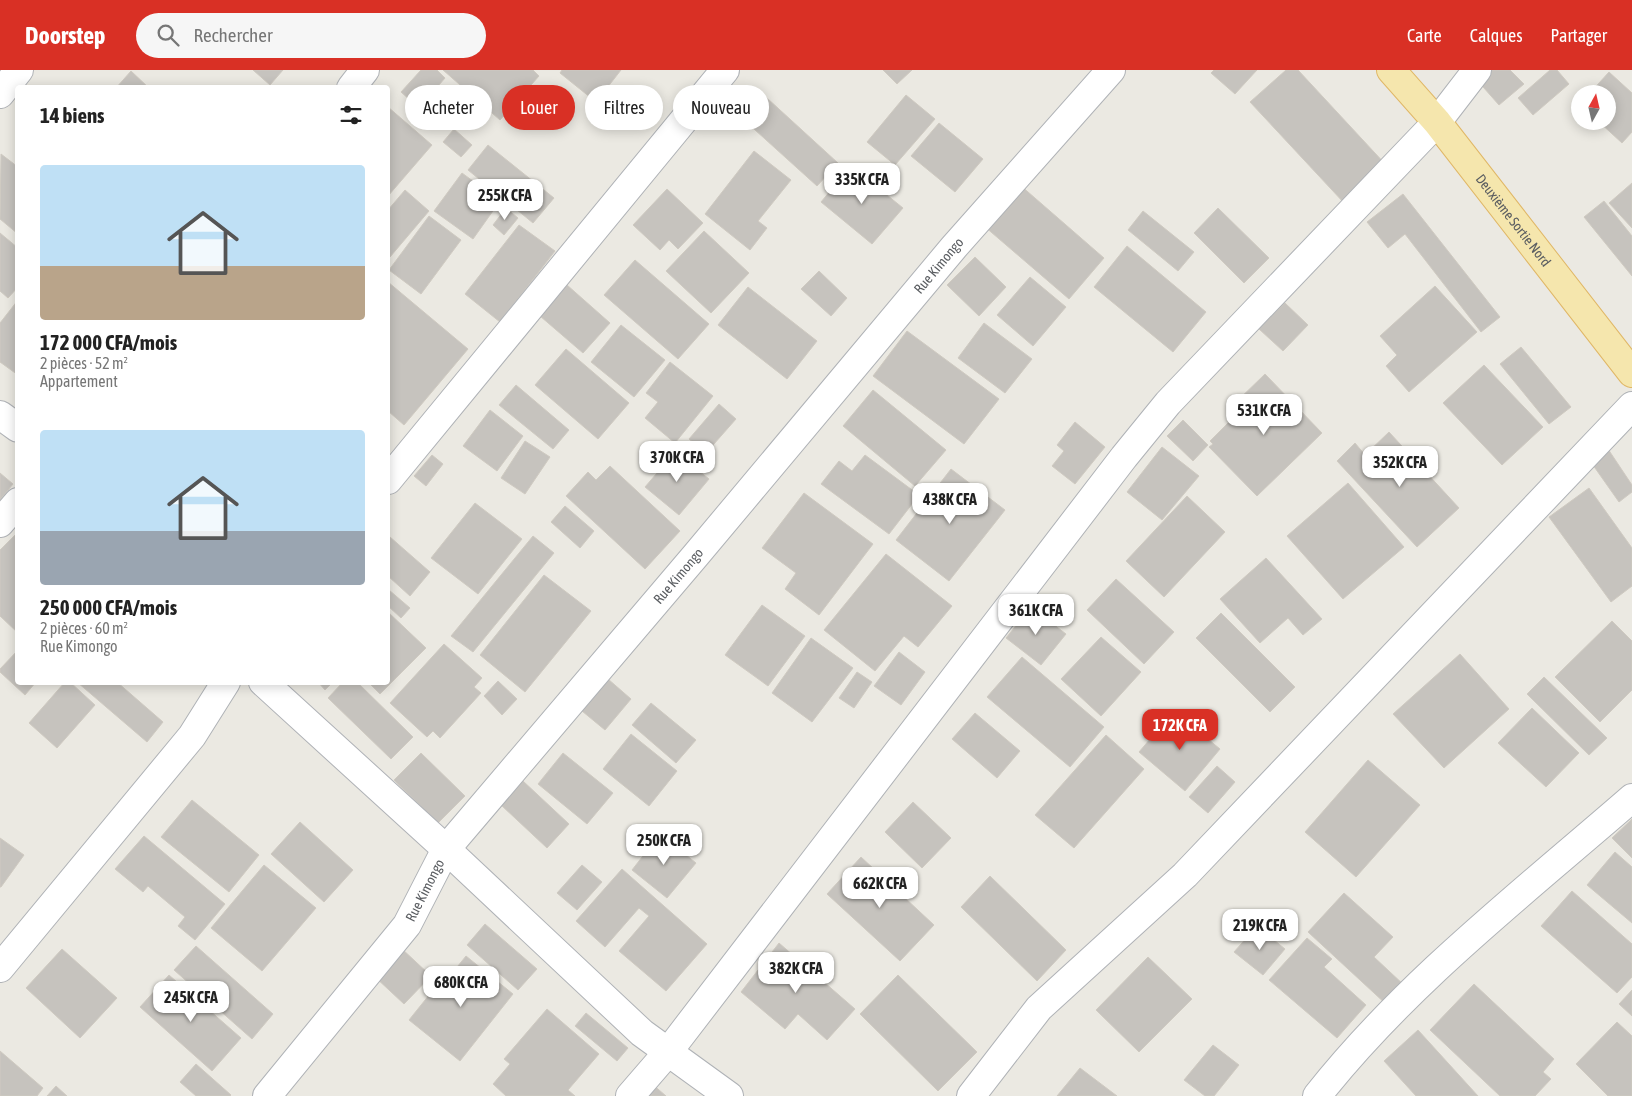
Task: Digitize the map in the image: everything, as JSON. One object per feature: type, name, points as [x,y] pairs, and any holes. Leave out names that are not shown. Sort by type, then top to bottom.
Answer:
[{"type":"main road","name":"Deuxième Sortie Nord","points":[[1391,70],[1437,122],[1632,373]]},
{"type":"street","points":[[0,94],[19,70]]},
{"type":"street","points":[[353,85],[365,70]]},
{"type":"street","points":[[390,478],[725,70]]},
{"type":"street","name":"Rue Kimongo","points":[[267,1096],[407,925],[446,849],[954,247],[1111,70]]},
{"type":"street","points":[[630,1096],[668,1052],[1118,464],[1168,403],[1437,122],[1477,70]]},
{"type":"street","points":[[971,1096],[1039,1008],[1185,875],[1632,406]]},
{"type":"street","points":[[0,415],[15,426]]},
{"type":"street","points":[[0,523],[15,506]]},
{"type":"street","points":[[0,968],[192,736],[224,685]]},
{"type":"street","points":[[266,685],[446,849],[642,1033],[729,1096]]},
{"type":"street","points":[[1317,1096],[1346,1059],[1436,969],[1632,798]]},
{"type":"building","points":[[253,70],[283,70],[270,85]]},
{"type":"building","points":[[421,70],[437,70],[445,78],[439,85],[407,85]]},
{"type":"building","points":[[443,70],[533,70],[539,76],[531,85],[502,85],[502,118],[500,120],[492,113],[492,85],[460,85]]},
{"type":"building","points":[[562,70],[621,70],[609,85],[585,85],[585,93],[560,73]]},
{"type":"building","points":[[883,70],[912,70],[897,84]]},
{"type":"building","points":[[1214,70],[1257,70],[1235,94],[1211,73]]},
{"type":"building","points":[[1286,70],[1298,70],[1387,166],[1345,204],[1250,102]]},
{"type":"building","points":[[1486,70],[1510,70],[1524,84],[1499,105],[1476,79]]},
{"type":"building","points":[[1550,70],[1557,70],[1569,84],[1533,115],[1518,98]]},
{"type":"building","points":[[131,71],[146,85],[119,85]]},
{"type":"building","points":[[1609,72],[1632,93],[1632,132],[1622,143],[1608,130],[1616,130],[1616,85],[1597,85]]},
{"type":"building","points":[[405,88],[405,96],[401,92]]},
{"type":"building","points":[[906,95],[935,119],[895,165],[867,142]]},
{"type":"building","points":[[769,100],[838,163],[817,186],[755,130],[769,130]]},
{"type":"building","points":[[390,109],[405,122],[405,130],[415,130],[432,145],[390,194]]},
{"type":"building","points":[[939,123],[983,159],[955,192],[911,156]]},
{"type":"building","points":[[455,130],[472,145],[461,157],[443,142]]},
{"type":"building","points":[[488,145],[554,198],[533,223],[468,170]]},
{"type":"building","points":[[754,151],[791,180],[758,221],[767,228],[750,250],[705,214]]},
{"type":"building","points":[[1,154],[15,165],[15,232],[0,219]]},
{"type":"building","points":[[851,166],[903,208],[872,244],[821,202]]},
{"type":"building","points":[[462,173],[500,201],[473,239],[434,211]]},
{"type":"building","points":[[1632,183],[1632,228],[1609,203]]},
{"type":"building","points":[[1020,185],[1104,258],[1069,299],[984,226]]},
{"type":"building","points":[[667,189],[703,223],[678,249],[669,240],[660,250],[633,225]]},
{"type":"building","points":[[405,190],[429,211],[390,257],[390,208]]},
{"type":"building","points":[[1403,194],[1500,317],[1481,332],[1405,234],[1388,248],[1367,222]]},
{"type":"building","points":[[1604,201],[1632,236],[1632,276],[1584,217]]},
{"type":"building","points":[[506,208],[518,218],[504,235],[493,225]]},
{"type":"building","points":[[1218,208],[1269,258],[1244,283],[1194,233]]},
{"type":"building","points":[[1143,211],[1194,252],[1178,271],[1128,230]]},
{"type":"building","points":[[429,216],[461,240],[421,294],[390,271]]},
{"type":"building","points":[[519,225],[555,251],[500,322],[465,294]]},
{"type":"building","points":[[704,231],[749,273],[711,313],[666,271]]},
{"type":"building","points":[[0,233],[15,246],[15,290],[8,298],[0,291]]},
{"type":"building","points":[[1127,246],[1206,312],[1173,352],[1094,287]]},
{"type":"building","points":[[975,257],[1006,287],[979,316],[947,285]]},
{"type":"building","points":[[635,260],[709,324],[678,359],[604,295]]},
{"type":"building","points":[[819,271],[847,298],[831,316],[801,289]]},
{"type":"building","points":[[1030,277],[1066,307],[1033,346],[997,315]]},
{"type":"building","points":[[390,284],[468,349],[404,425],[390,413]]},
{"type":"building","points":[[567,285],[610,323],[583,353],[540,316]]},
{"type":"building","points":[[1435,286],[1477,332],[1409,392],[1386,366],[1397,355],[1380,336]]},
{"type":"building","points":[[748,287],[817,341],[787,379],[718,325]]},
{"type":"building","points":[[1285,303],[1308,325],[1283,351],[1259,329]]},
{"type":"building","points":[[15,304],[15,373],[0,362],[0,323]]},
{"type":"building","points":[[984,323],[1032,359],[1005,393],[958,358]]},
{"type":"building","points":[[621,325],[665,360],[634,397],[591,362]]},
{"type":"building","points":[[907,331],[999,399],[964,444],[873,376]]},
{"type":"building","points":[[1521,347],[1571,407],[1549,424],[1500,364]]},
{"type":"building","points":[[566,349],[629,403],[598,439],[535,385]]},
{"type":"building","points":[[670,362],[713,396],[675,443],[645,418],[658,402],[646,393]]},
{"type":"building","points":[[1484,365],[1543,427],[1502,465],[1443,403]]},
{"type":"building","points":[[1265,374],[1322,433],[1257,496],[1209,447],[1213,444],[1210,441],[1237,414],[1231,407]]},
{"type":"building","points":[[516,385],[569,430],[553,449],[499,405]]},
{"type":"building","points":[[873,390],[946,450],[915,486],[843,426]]},
{"type":"building","points":[[719,404],[736,419],[706,453],[689,439]]},
{"type":"building","points":[[490,410],[523,436],[497,471],[463,446]]},
{"type":"building","points":[[1183,420],[1208,445],[1193,461],[1167,436]]},
{"type":"building","points":[[1075,422],[1105,447],[1075,484],[1052,466],[1064,451],[1057,445]]},
{"type":"building","points":[[1389,432],[1459,508],[1417,547],[1337,461],[1355,443],[1365,455]]},
{"type":"building","points":[[525,441],[550,457],[525,494],[501,478]]},
{"type":"building","points":[[1606,446],[1632,485],[1632,492],[1619,502],[1588,458]]},
{"type":"building","points":[[1162,447],[1199,476],[1162,520],[1127,492]]},
{"type":"building","points":[[675,452],[709,479],[679,515],[645,487]]},
{"type":"building","points":[[432,455],[443,464],[426,486],[414,476]]},
{"type":"building","points":[[865,455],[919,495],[889,534],[821,484],[839,461],[852,471]]},
{"type":"building","points":[[610,466],[680,531],[645,569],[566,496],[588,472],[596,480]]},
{"type":"building","points":[[951,469],[1005,510],[949,581],[896,540]]},
{"type":"building","points":[[0,473],[13,484],[0,500]]},
{"type":"building","points":[[1348,483],[1404,547],[1343,599],[1287,536]]},
{"type":"building","points":[[1589,488],[1632,548],[1632,586],[1611,602],[1549,517]]},
{"type":"building","points":[[804,493],[873,544],[819,615],[785,589],[796,573],[762,548]]},
{"type":"building","points":[[1187,496],[1225,532],[1164,597],[1126,561]]},
{"type":"building","points":[[475,503],[522,539],[478,594],[431,558]]},
{"type":"building","points":[[565,506],[594,531],[580,548],[551,522]]},
{"type":"building","points":[[15,535],[15,630],[0,616],[0,550]]},
{"type":"building","points":[[533,536],[554,553],[473,652],[451,636]]},
{"type":"building","points":[[390,537],[430,572],[410,596],[390,578]]},
{"type":"building","points":[[886,554],[952,606],[918,647],[904,636],[875,671],[824,630]]},
{"type":"building","points":[[1266,558],[1322,619],[1303,635],[1288,618],[1260,643],[1220,599]]},
{"type":"building","points":[[544,575],[591,611],[525,692],[480,655]]},
{"type":"building","points":[[1116,579],[1174,632],[1144,664],[1087,610]]},
{"type":"building","points":[[390,591],[410,608],[401,618],[390,608]]},
{"type":"building","points":[[762,605],[805,636],[768,686],[725,655]]},
{"type":"building","points":[[1031,607],[1066,634],[1041,665],[1006,638]]},
{"type":"building","points":[[1221,613],[1295,687],[1270,712],[1196,638]]},
{"type":"building","points":[[390,614],[426,648],[390,684]]},
{"type":"building","points":[[1612,621],[1632,641],[1632,690],[1600,722],[1555,677]]},
{"type":"building","points":[[1101,637],[1141,672],[1101,716],[1061,679]]},
{"type":"building","points":[[811,638],[853,668],[812,722],[772,693]]},
{"type":"building","points":[[444,644],[482,678],[474,687],[481,693],[440,738],[433,731],[427,737],[390,703]]},
{"type":"building","points":[[899,652],[925,672],[901,705],[874,686]]},
{"type":"building","points":[[15,653],[15,685],[33,685],[25,695],[0,672],[0,669]]},
{"type":"building","points":[[1460,654],[1509,709],[1444,768],[1393,714]]},
{"type":"building","points":[[1022,657],[1104,727],[1070,767],[987,697]]},
{"type":"building","points":[[857,672],[872,682],[854,708],[839,698]]},
{"type":"building","points":[[1544,677],[1607,738],[1589,755],[1527,694]]},
{"type":"building","points":[[608,679],[631,699],[605,730],[582,711]]},
{"type":"building","points":[[498,681],[517,699],[502,715],[484,696]]},
{"type":"building","points":[[62,685],[73,685],[95,705],[57,748],[29,723]]},
{"type":"building","points":[[80,685],[120,685],[163,722],[147,742]]},
{"type":"building","points":[[321,685],[330,685],[325,690]]},
{"type":"building","points":[[340,685],[360,685],[413,737],[391,759],[328,698]]},
{"type":"building","points":[[371,685],[389,685],[380,694]]},
{"type":"building","points":[[651,703],[696,740],[676,763],[632,725]]},
{"type":"building","points":[[1532,708],[1579,753],[1546,787],[1498,743]]},
{"type":"building","points":[[1174,711],[1220,749],[1185,791],[1139,752]]},
{"type":"building","points":[[975,713],[1020,751],[997,778],[952,739]]},
{"type":"building","points":[[631,734],[677,771],[649,806],[603,769]]},
{"type":"building","points":[[1106,735],[1144,769],[1074,848],[1035,815]]},
{"type":"building","points":[[421,753],[465,796],[438,823],[394,780]]},
{"type":"building","points":[[563,753],[613,793],[587,824],[538,784]]},
{"type":"building","points":[[1368,760],[1420,805],[1356,877],[1305,832]]},
{"type":"building","points":[[1217,766],[1235,782],[1208,813],[1189,797]]},
{"type":"building","points":[[523,781],[569,824],[547,848],[501,805]]},
{"type":"building","points":[[192,800],[259,855],[229,892],[161,837]]},
{"type":"building","points":[[913,802],[951,838],[922,868],[885,832]]},
{"type":"building","points":[[1632,819],[1632,858],[1612,838]]},
{"type":"building","points":[[300,822],[353,870],[324,902],[271,854]]},
{"type":"building","points":[[660,834],[696,863],[667,898],[632,870]]},
{"type":"building","points":[[144,836],[225,904],[195,940],[178,926],[185,917],[148,886],[143,892],[115,869]]},
{"type":"building","points":[[0,838],[24,855],[1,887],[0,887]]},
{"type":"building","points":[[1615,852],[1632,867],[1632,923],[1587,885]]},
{"type":"building","points":[[861,857],[934,925],[900,961],[827,894]]},
{"type":"building","points":[[264,865],[316,908],[262,971],[211,928]]},
{"type":"building","points":[[582,865],[602,882],[577,910],[557,893]]},
{"type":"building","points":[[622,869],[707,944],[666,991],[619,951],[649,916],[639,908],[605,947],[576,921]]},
{"type":"building","points":[[990,876],[1066,950],[1037,981],[961,907]]},
{"type":"building","points":[[1572,891],[1632,944],[1632,977],[1617,993],[1541,926]]},
{"type":"building","points":[[1344,893],[1393,937],[1374,957],[1405,986],[1387,1005],[1308,932]]},
{"type":"building","points":[[485,924],[537,969],[518,990],[467,945]]},
{"type":"building","points":[[1257,926],[1285,949],[1263,975],[1234,952]]},
{"type":"building","points":[[1307,938],[1332,959],[1324,967],[1366,1005],[1337,1038],[1269,980]]},
{"type":"building","points":[[779,943],[855,1009],[827,1040],[798,1014],[785,1029],[741,992]]},
{"type":"building","points":[[196,946],[273,1014],[252,1039],[174,970]]},
{"type":"building","points":[[401,948],[431,976],[404,1004],[374,976]]},
{"type":"building","points":[[62,949],[117,998],[80,1038],[26,988]]},
{"type":"building","points":[[466,956],[513,994],[460,1061],[409,1020],[446,974],[449,977]]},
{"type":"building","points":[[1148,957],[1192,999],[1139,1052],[1096,1010]]},
{"type":"building","points":[[169,975],[241,1038],[212,1071],[140,1007]]},
{"type":"building","points":[[898,975],[977,1052],[938,1091],[860,1014]]},
{"type":"building","points":[[1474,984],[1554,1059],[1543,1072],[1551,1079],[1535,1096],[1500,1096],[1430,1030]]},
{"type":"building","points":[[1632,990],[1632,1016],[1619,1004]]},
{"type":"building","points":[[547,1009],[599,1054],[568,1090],[575,1096],[506,1096],[493,1084],[510,1064],[504,1059]]},
{"type":"building","points":[[586,1013],[628,1048],[617,1061],[575,1026]]},
{"type":"building","points":[[1617,1022],[1632,1036],[1632,1096],[1608,1096],[1576,1064]]},
{"type":"building","points":[[1418,1030],[1478,1096],[1416,1096],[1384,1061]]},
{"type":"building","points":[[1213,1045],[1239,1065],[1214,1096],[1205,1096],[1184,1080]]},
{"type":"building","points":[[0,1051],[43,1088],[37,1096],[0,1096]]},
{"type":"building","points":[[196,1064],[231,1095],[196,1096],[180,1082]]},
{"type":"building","points":[[1080,1068],[1117,1096],[1057,1096]]},
{"type":"building","points":[[651,1083],[666,1096],[641,1096]]},
{"type":"building","points":[[56,1086],[67,1096],[47,1096]]}]
